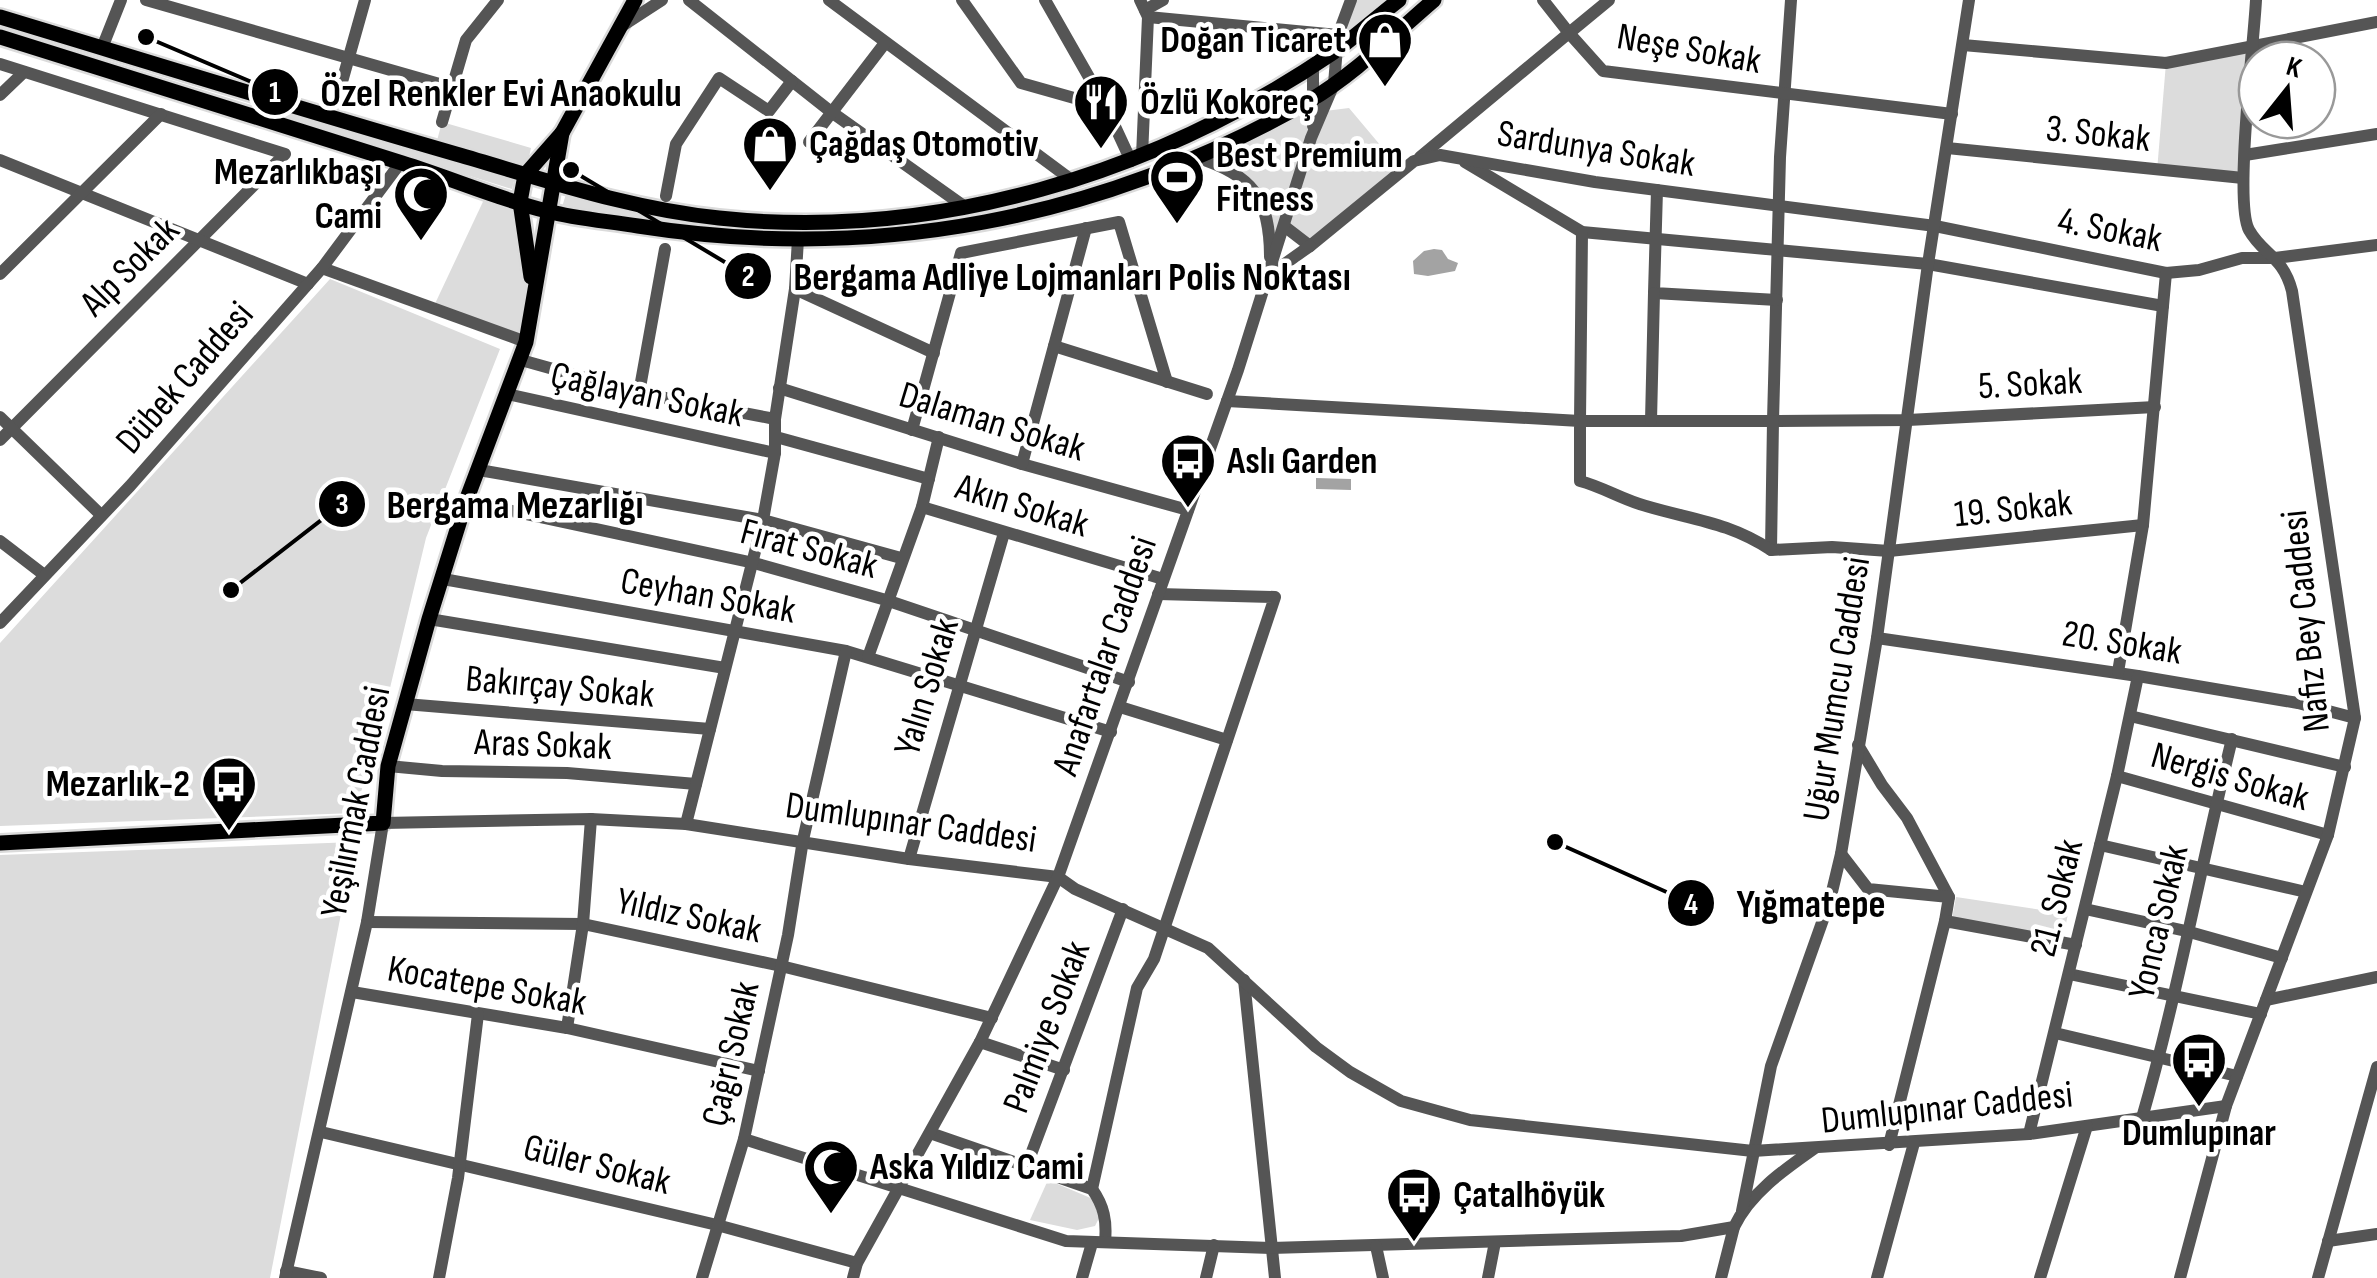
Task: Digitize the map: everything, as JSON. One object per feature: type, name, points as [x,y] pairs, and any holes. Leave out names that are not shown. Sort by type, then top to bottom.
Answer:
[{"type":"main road","points":[[524,175],[562,133],[635,0]]},
{"type":"main road","points":[[0,17],[524,175],[663,210],[722,218],[850,222],[965,206],[1073,181],[1136,158],[1239,109],[1313,65],[1337,42],[1398,0]]},
{"type":"main road","points":[[0,37],[549,212],[671,231],[798,240],[915,234],[1027,214],[1138,182],[1314,97],[1434,0]]},
{"type":"main road","name":"Yeşilırmak Caddesi","points":[[383,824],[388,766],[428,619],[466,501],[526,342],[532,288],[562,133]]},
{"type":"main road","name":"Yeşilırmak Caddesi","points":[[524,175],[520,202],[532,288]]},
{"type":"main road","name":"Dumlupınar Caddesi","points":[[0,843],[383,824]]},
{"type":"street","points":[[102,48],[121,0]]},
{"type":"street","points":[[146,0],[450,88]]},
{"type":"street","points":[[336,103],[365,0]]},
{"type":"street","points":[[442,122],[466,40],[498,0]]},
{"type":"street","points":[[620,26],[662,0]]},
{"type":"street","points":[[688,0],[830,111],[965,206]]},
{"type":"street","points":[[829,0],[1073,181]]},
{"type":"street","points":[[962,0],[1021,83],[1106,108]]},
{"type":"street","points":[[1045,0],[1136,158]]},
{"type":"street","points":[[1144,9],[1163,0]]},
{"type":"street","name":"Anafartalar Caddesi","points":[[853,1278],[857,1263],[980,1042],[1058,877],[1227,400],[1312,138],[1334,84],[1337,42],[1351,0]]},
{"type":"street","points":[[1543,0],[1569,33],[1609,0]]},
{"type":"street","points":[[1771,550],[1779,206],[1791,0]]},
{"type":"street","name":"Uğur Mumcu Caddesi","points":[[1742,1210],[1771,1066],[1830,900],[1841,854],[1877,638],[1969,0]]},
{"type":"street","points":[[2254,40],[2256,0]]},
{"type":"street","points":[[1136,158],[1144,9]]},
{"type":"street","points":[[1144,9],[1337,42]]},
{"type":"street","points":[[2281,40],[2377,22]]},
{"type":"street","name":"Neşe Sokak","points":[[1414,161],[1569,33],[1603,72],[1952,114]]},
{"type":"street","points":[[809,142],[885,42]]},
{"type":"street","points":[[1963,45],[2166,62],[2237,48]]},
{"type":"street","points":[[0,64],[162,114],[0,274]]},
{"type":"street","points":[[1312,138],[1313,65]]},
{"type":"street","points":[[0,95],[24,72]]},
{"type":"street","points":[[666,196],[676,144],[719,78],[769,112],[792,81]]},
{"type":"street","name":"Alp Sokak","points":[[0,440],[5,423],[198,242],[285,154],[162,114]]},
{"type":"street","points":[[2245,154],[2377,134]]},
{"type":"street","points":[[2242,258],[2248,228],[2243,178],[2246,140]]},
{"type":"street","name":"3. Sokak","points":[[1947,148],[2243,178]]},
{"type":"street","name":"Sardunya Sokak","points":[[1414,161],[1440,155],[1657,190],[1935,226]]},
{"type":"street","points":[[1196,157],[1222,166],[1256,192],[1270,221],[1269,275]]},
{"type":"street","points":[[1458,158],[1582,232],[1928,264],[2163,306]]},
{"type":"street","points":[[0,160],[308,284]]},
{"type":"street","points":[[1269,275],[1414,161]]},
{"type":"street","name":"Dübek Caddesi","points":[[0,623],[322,268],[402,162]]},
{"type":"street","points":[[1651,420],[1657,190]]},
{"type":"street","points":[[912,430],[961,252],[1086,228],[1119,222],[1167,382]]},
{"type":"street","points":[[1284,226],[1310,246]]},
{"type":"street","name":"4. Sokak","points":[[1935,226],[2166,273],[2199,270],[2242,258],[2275,258],[2377,245]]},
{"type":"street","points":[[1022,464],[1086,228]]},
{"type":"street","name":"Nafiz Bey Caddesi","points":[[2180,1278],[2226,1106],[2328,835],[2355,718],[2292,291],[2287,271],[2248,228]]},
{"type":"street","points":[[1582,232],[1580,481],[1642,506],[1704,518],[1743,532],[1771,550]]},
{"type":"street","points":[[686,824],[763,520],[775,453],[775,419],[795,289],[798,240]]},
{"type":"street","points":[[639,393],[665,249]]},
{"type":"street","points":[[322,268],[526,342]]},
{"type":"street","points":[[2118,672],[2143,525],[2166,273]]},
{"type":"street","points":[[795,289],[934,353]]},
{"type":"street","points":[[1654,293],[1778,300]]},
{"type":"street","points":[[1054,346],[1207,394]]},
{"type":"street","points":[[521,360],[639,393],[775,419]]},
{"type":"street","name":"Dalaman Sokak","points":[[779,388],[1022,464],[1188,510]]},
{"type":"street","name":"Çağlayan Sokak","points":[[507,394],[775,453]]},
{"type":"street","name":"5. Sokak","points":[[1227,400],[1580,422],[1908,420],[2155,407]]},
{"type":"street","points":[[5,423],[102,515]]},
{"type":"street","points":[[776,438],[929,479]]},
{"type":"street","points":[[868,657],[922,507],[939,438]]},
{"type":"street","points":[[479,470],[763,520],[901,558]]},
{"type":"street","name":"Fırat Sokak","points":[[466,501],[754,563],[886,600],[1129,682]]},
{"type":"street","name":"Akın Sokak","points":[[922,507],[1163,579]]},
{"type":"street","name":"19. Sokak","points":[[1771,550],[1832,547],[1889,552],[2143,525]]},
{"type":"street","name":"Yalın Sokak","points":[[908,858],[1004,533]]},
{"type":"street","points":[[0,541],[43,574]]},
{"type":"street","name":"Ceyhan Sokak","points":[[443,580],[846,651],[1111,732]]},
{"type":"street","points":[[1092,1189],[1136,988],[1154,959],[1275,598],[1158,594]]},
{"type":"street","points":[[428,619],[725,668]]},
{"type":"street","name":"20. Sokak","points":[[1877,638],[2118,672],[2298,703],[2355,718]]},
{"type":"street","name":"Çağrı Sokak","points":[[702,1278],[744,1139],[803,840],[846,651]]},
{"type":"street","name":"21. Sokak","points":[[2029,1134],[2138,676]]},
{"type":"street","name":"Bakırçay Sokak","points":[[405,704],[710,728]]},
{"type":"street","points":[[1120,707],[1226,740]]},
{"type":"street","points":[[2130,716],[2345,768]]},
{"type":"street","name":"Yonca Sokak","points":[[2142,1118],[2160,1057],[2232,739]]},
{"type":"street","points":[[1858,745],[1907,818],[1949,897],[1889,1145]]},
{"type":"street","name":"Aras Sokak","points":[[388,766],[567,773],[696,784]]},
{"type":"street","name":"Nergis Sokak","points":[[2117,776],[2328,835]]},
{"type":"street","points":[[567,1028],[582,924],[590,818]]},
{"type":"street","name":"Dumlupınar Caddesi","points":[[383,824],[590,818],[686,824],[1058,877],[1075,889],[1208,948],[1316,1047],[1350,1072],[1416,1106],[1494,1124],[1753,1151],[2029,1134],[2226,1106]]},
{"type":"street","name":"Yeşilırmak Caddesi","points":[[286,1274],[352,992],[383,824]]},
{"type":"street","points":[[2100,845],[2306,892]]},
{"type":"street","points":[[1841,854],[1868,889],[1949,897]]},
{"type":"street","name":"Palmiye Sokak","points":[[1027,1165],[1123,909]]},
{"type":"street","points":[[2085,909],[2186,931],[2282,958]]},
{"type":"street","points":[[1944,921],[2076,945]]},
{"type":"street","name":"Yıldız Sokak","points":[[367,922],[582,924],[781,966],[992,1018]]},
{"type":"street","points":[[2069,974],[2173,995],[2263,1007],[2377,977]]},
{"type":"street","points":[[1244,980],[1274,1278]]},
{"type":"street","name":"Kocatepe Sokak","points":[[352,992],[567,1028],[759,1071]]},
{"type":"street","points":[[439,1278],[478,1014]]},
{"type":"street","points":[[2056,1033],[2238,1076]]},
{"type":"street","points":[[980,1042],[1064,1070]]},
{"type":"street","points":[[2318,1278],[2370,1116],[2377,1067]]},
{"type":"street","points":[[2040,1278],[2087,1126]]},
{"type":"street","name":"Güler Sokak","points":[[320,1132],[717,1225],[857,1263]]},
{"type":"street","points":[[930,1133],[1092,1189],[1102,1202],[1107,1225],[1082,1278]]},
{"type":"street","points":[[744,1139],[1066,1241],[1272,1248],[1376,1246],[1681,1236],[1734,1227]]},
{"type":"street","points":[[1876,1278],[1914,1143]]},
{"type":"street","name":"Dumlupınar Caddesi","points":[[1721,1278],[1742,1210],[1784,1170],[1818,1147]]},
{"type":"street","points":[[2328,1241],[2377,1234]]},
{"type":"street","points":[[1488,1278],[1494,1242]]},
{"type":"street","points":[[1206,1278],[1214,1245]]},
{"type":"street","points":[[1376,1246],[1382,1278]]},
{"type":"street","points":[[286,1274],[321,1278]]},
{"type":"shaded area","points":[[1351,0],[1399,0],[1350,39],[1338,35]]},
{"type":"shaded area","points":[[2237,48],[2237,140],[2246,140],[2243,178],[2157,171],[2166,63]]},
{"type":"shaded area","points":[[1309,101],[1325,111],[1349,108],[1402,171],[1310,246],[1285,226],[1269,275],[1256,193],[1196,157]]},
{"type":"shaded area","points":[[261,104],[515,177],[512,189],[261,111]]},
{"type":"shaded area","points":[[442,122],[531,148],[525,175],[435,148]]},
{"type":"shaded area","points":[[488,191],[520,202],[532,289],[526,342],[433,308]]},
{"type":"shaded area","points":[[566,194],[676,220],[676,227],[562,207]]},
{"type":"shaded area","points":[[1442,250],[1448,259],[1458,263],[1455,271],[1428,276],[1414,274],[1413,261],[1424,251]]},
{"type":"shaded area","points":[[330,279],[500,349],[426,538],[384,713],[355,813],[0,826],[0,643]]},
{"type":"shaded area","points":[[1316,478],[1351,479],[1351,490],[1316,489]]},
{"type":"shaded area","points":[[355,842],[270,1278],[0,1278],[0,855]]},
{"type":"shaded area","points":[[1956,897],[2068,914],[2063,937],[1952,919]]},
{"type":"shaded area","points":[[1048,1180],[1093,1199],[1099,1218],[1095,1226],[1077,1230],[1030,1220]]},
{"type":"place","name":"Özel Renkler Evi Anaokulu","points":[[146,37]]},
{"type":"place","name":"Doğan Ticaret","points":[[1385,89]]},
{"type":"place","name":"Özlü Kokoreç","points":[[1101,151]]},
{"type":"place","name":"Bergama Adliye Lojmanları Polis Noktası","points":[[571,170]]},
{"type":"place","name":"Çağdaş Otomotiv","points":[[770,193]]},
{"type":"place","name":"Best Premium Fitness","points":[[1177,226]]},
{"type":"place","name":"Mezarlıkbaşı Cami","points":[[421,243]]},
{"type":"place","name":"Aslı Garden","points":[[1188,510]]},
{"type":"place","name":"Bergama Mezarlığı","points":[[231,590]]},
{"type":"place","name":"Mezarlık-2","points":[[229,833]]},
{"type":"place","name":"Yığmatepe","points":[[1555,842]]},
{"type":"place","name":"Dumlupınar","points":[[2199,1109]]},
{"type":"place","name":"Aska Yıldız Cami","points":[[831,1216]]},
{"type":"place","name":"Çatalhöyük","points":[[1414,1244]]}]
